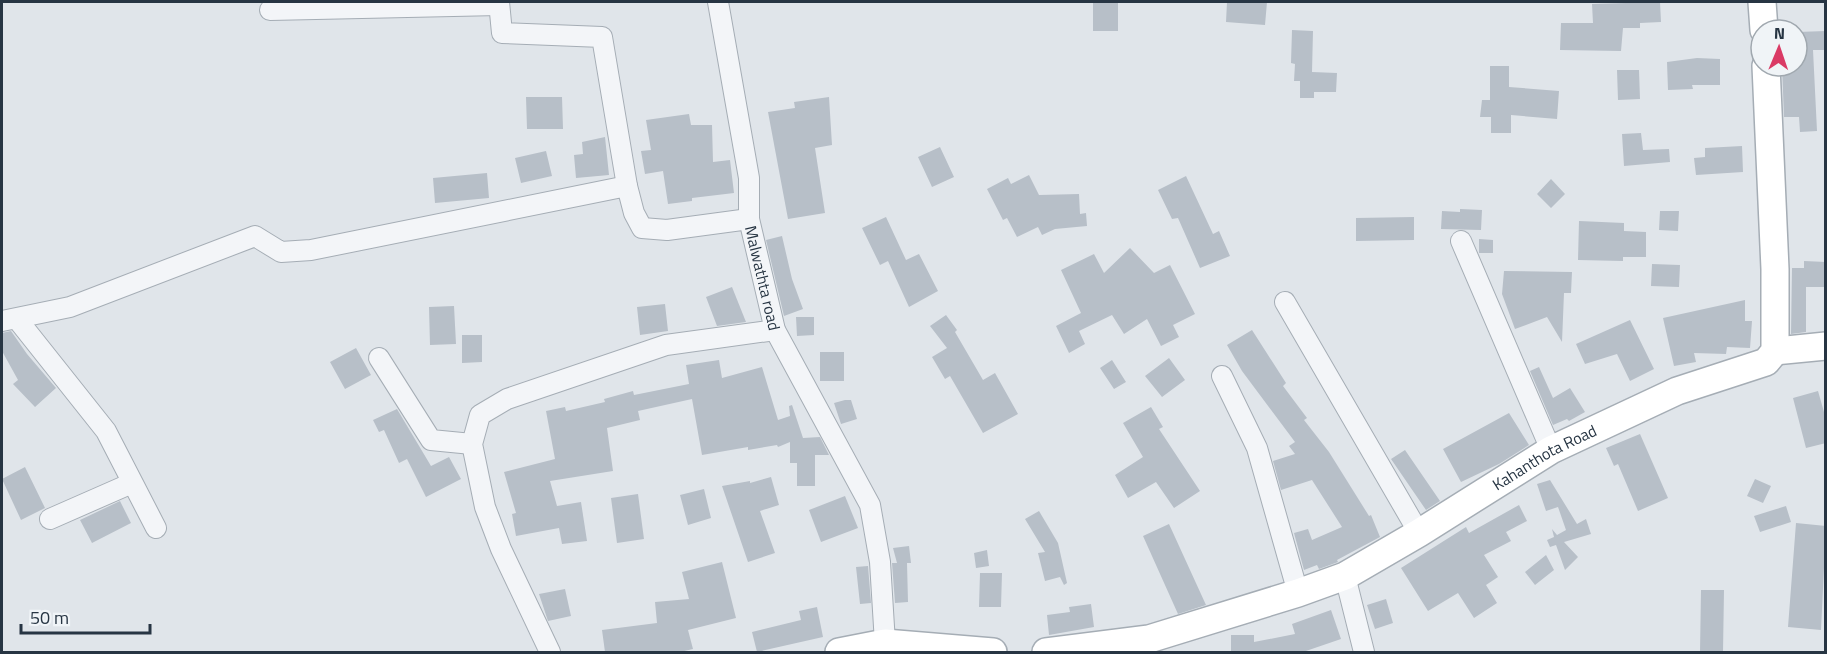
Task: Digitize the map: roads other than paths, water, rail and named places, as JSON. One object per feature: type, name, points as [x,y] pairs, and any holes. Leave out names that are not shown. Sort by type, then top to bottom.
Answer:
[{"type":"main road","points":[[1762,2],[1763,18]]},
{"type":"main road","points":[[1767,78],[1775,269],[1775,351],[1826,346]]},
{"type":"main road","name":"Kahanthota Road","points":[[1046,652],[1149,639],[1298,593],[1345,576],[1419,533],[1551,450],[1677,391],[1766,362],[1775,351]]},
{"type":"main road","points":[[843,652],[885,643],[993,652]]},
{"type":"street","points":[[718,2],[749,178],[749,219]]},
{"type":"street","points":[[156,528],[106,431],[9,320],[70,307],[255,236],[281,252],[311,250],[627,186],[602,37],[502,33],[499,3],[270,10]]},
{"type":"street","name":"Malwathta road","points":[[627,186],[634,213],[642,228],[667,230],[749,219],[775,330],[870,506],[880,562],[885,643]]},
{"type":"street","points":[[1461,242],[1551,450]]},
{"type":"street","points":[[1285,302],[1419,533]]},
{"type":"street","points":[[550,652],[489,517],[472,444],[480,415],[507,399],[666,345],[775,330]]},
{"type":"street","points":[[379,358],[431,440],[472,444]]},
{"type":"street","points":[[1222,376],[1257,448],[1298,593]]},
{"type":"street","points":[[50,519],[132,483]]},
{"type":"street","points":[[1345,576],[1364,652]]}]
